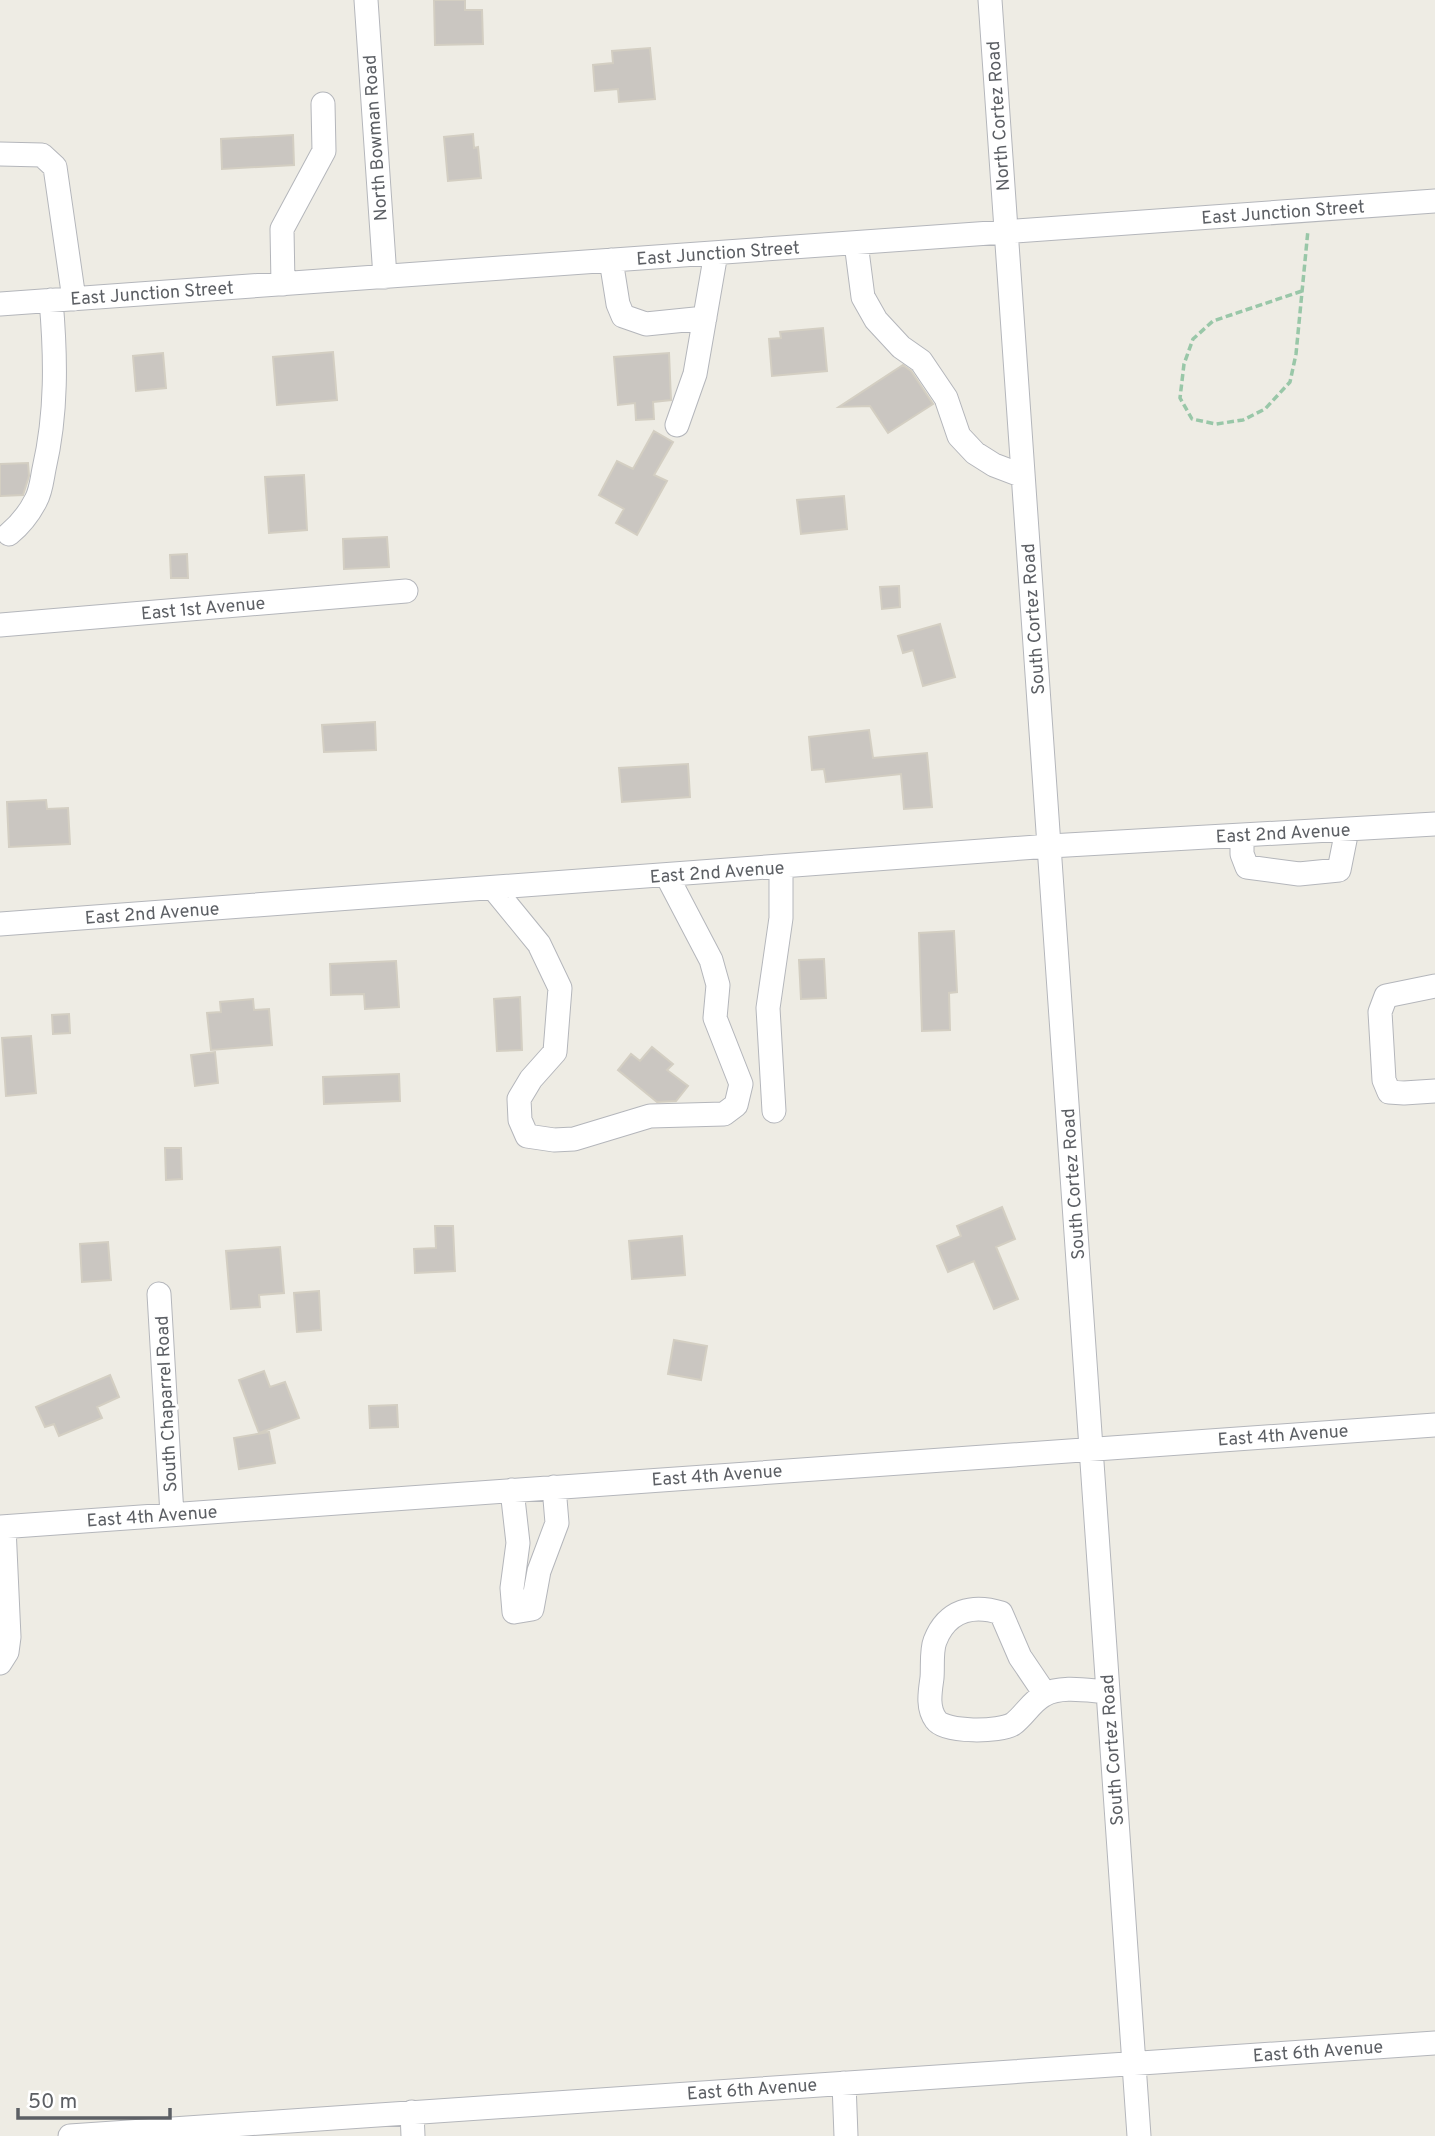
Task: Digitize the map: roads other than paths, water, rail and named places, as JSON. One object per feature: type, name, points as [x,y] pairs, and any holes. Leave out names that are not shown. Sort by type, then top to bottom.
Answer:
[{"type":"street","name":"North Bowman Road","points":[[366,0],[385,277]]},
{"type":"street","name":"North Cortez Road","points":[[990,0],[1006,232]]},
{"type":"street","points":[[283,284],[282,229],[324,151],[323,104]]},
{"type":"street","points":[[0,154],[41,155],[55,167],[62,300],[55,348],[55,400],[50,446],[38,497],[24,521],[9,534]]},
{"type":"street","name":"East Junction Street","points":[[0,304],[1435,201]]},
{"type":"street","name":"South Cortez Road","points":[[1006,232],[1139,2136]]},
{"type":"street","points":[[856,243],[863,297],[876,320],[901,346],[921,361],[946,398],[960,436],[975,453],[994,465],[1023,476]]},
{"type":"street","points":[[677,425],[695,374],[716,253]]},
{"type":"street","points":[[611,260],[618,304],[623,316],[646,324],[705,318]]},
{"type":"street","name":"East 1st Avenue","points":[[0,625],[407,591]]},
{"type":"street","name":"East 2nd Avenue","points":[[0,924],[1050,846],[1435,824]]},
{"type":"street","points":[[1241,836],[1242,855],[1247,867],[1299,874],[1339,870],[1347,830]]},
{"type":"street","points":[[774,1111],[768,1008],[781,918],[781,867]]},
{"type":"street","points":[[494,889],[539,944],[560,988],[555,1052],[531,1079],[519,1099],[520,1120],[527,1136],[554,1140],[574,1139],[650,1116],[724,1114],[736,1105],[741,1084],[715,1018],[718,985],[711,960],[667,876]]},
{"type":"street","points":[[1435,986],[1386,996],[1380,1012],[1384,1080],[1389,1092],[1435,1091]]},
{"type":"street","name":"South Chaparrel Road","points":[[159,1294],[172,1515]]},
{"type":"street","name":"East 4th Avenue","points":[[2,1527],[1435,1424]]},
{"type":"street","points":[[512,1490],[518,1543],[512,1588],[514,1612],[532,1609],[539,1571],[557,1523],[554,1487]]},
{"type":"street","points":[[0,1663],[7,1652],[9,1637],[2,1527]]},
{"type":"street","points":[[1045,1694],[1020,1657],[1001,1614],[984,1608],[957,1613],[935,1641],[929,1703],[936,1721],[947,1728],[995,1730],[1012,1725],[1045,1694],[1067,1690],[1108,1692]]},
{"type":"street","name":"East 6th Avenue","points":[[70,2136],[1435,2043]]},
{"type":"street","points":[[844,2083],[846,2136]]},
{"type":"street","points":[[412,2112],[414,2136]]}]
